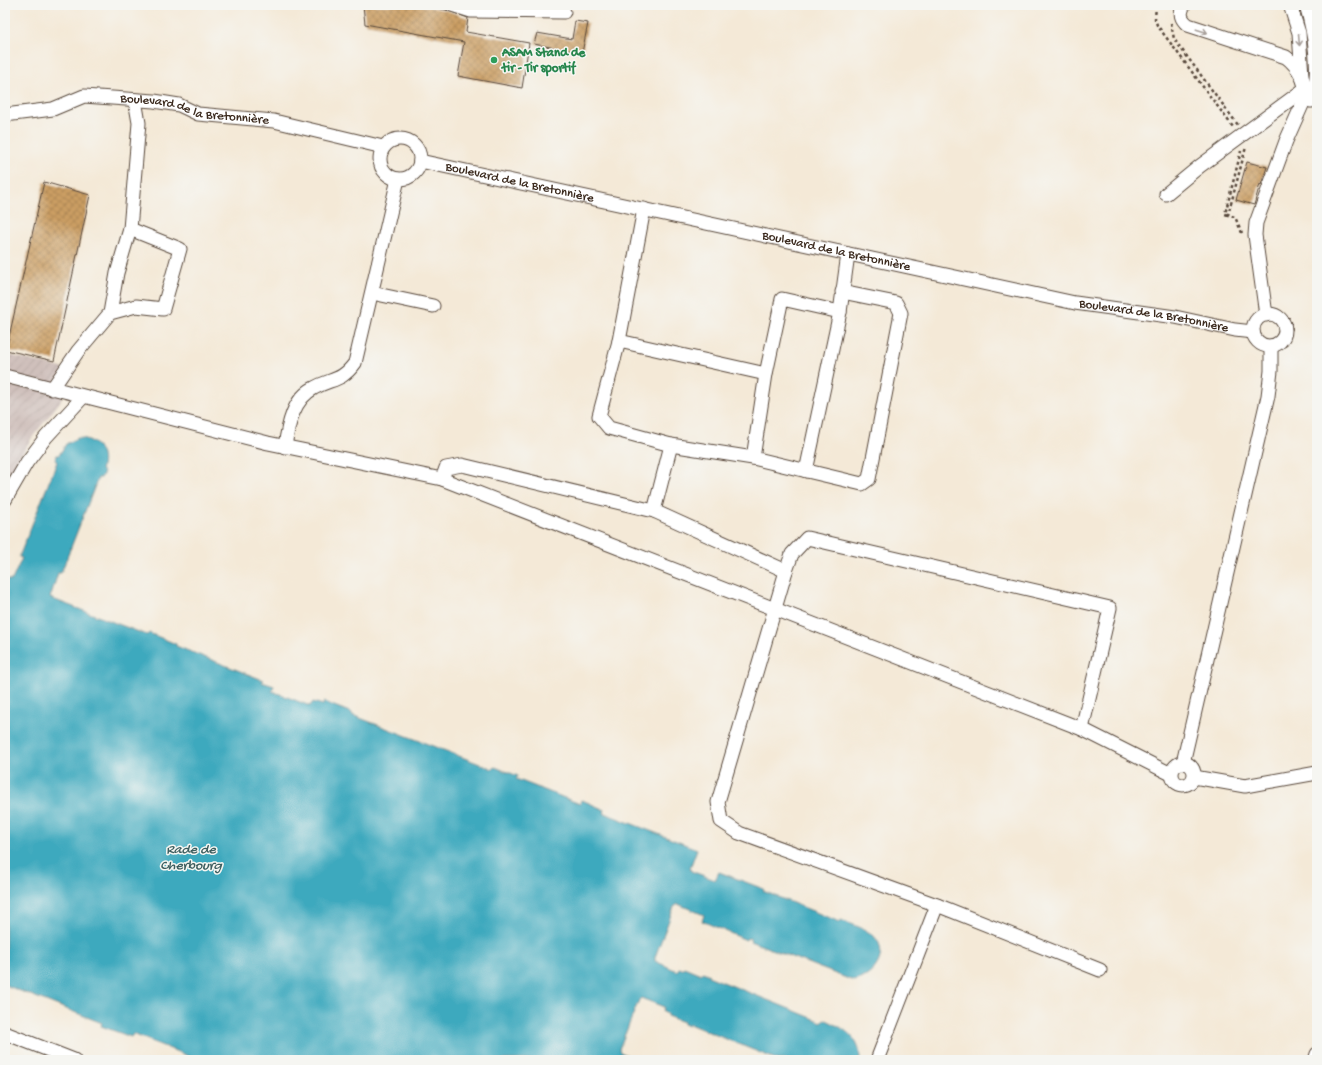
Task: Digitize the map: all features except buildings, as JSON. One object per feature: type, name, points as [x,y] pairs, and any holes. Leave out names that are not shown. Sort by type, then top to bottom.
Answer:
[{"type":"lane","points":[[452,5],[471,11],[564,12]]},
{"type":"lane","points":[[1184,5],[1180,15],[1182,20],[1188,25],[1286,57],[1293,62],[1310,83]]},
{"type":"lane","points":[[1270,315],[1261,227],[1292,144],[1314,93],[1310,83],[1290,5]]},
{"type":"lane","points":[[1270,315],[1255,229],[1275,171],[1306,96],[1316,61],[1312,24],[1306,5]]},
{"type":"lane","points":[[1314,5],[1317,12]]},
{"type":"lane","points":[[1166,194],[1243,137],[1310,83]]},
{"type":"lane","name":"Boulevard de la Bretonnière","points":[[5,115],[53,109],[84,96],[135,100],[179,105],[198,114],[274,121],[383,147]]},
{"type":"lane","points":[[52,389],[78,351],[110,313],[117,273],[130,229],[139,123],[135,100]]},
{"type":"lane","points":[[394,139],[408,140],[417,148],[420,161],[415,172],[404,179],[398,179],[391,177],[382,167],[380,161],[383,147],[394,139]]},
{"type":"lane","name":"Boulevard de la Bretonnière","points":[[420,161],[1075,303],[1175,316],[1234,330],[1253,332]]},
{"type":"lane","points":[[285,447],[287,432],[292,415],[302,398],[314,388],[346,374],[355,363],[398,179]]},
{"type":"lane","points":[[644,209],[618,341],[599,416],[609,428],[671,445],[753,458],[862,484],[869,479],[902,312],[896,303],[842,292]]},
{"type":"lane","points":[[110,313],[136,306],[163,309],[180,249],[130,229]]},
{"type":"lane","points":[[806,471],[840,312],[848,254]]},
{"type":"lane","points":[[372,293],[434,306]]},
{"type":"lane","points":[[753,458],[766,374],[782,299],[840,312]]},
{"type":"lane","points":[[1270,315],[1281,320],[1285,329],[1279,343],[1271,346],[1259,343],[1255,339],[1253,332],[1257,320],[1270,315]]},
{"type":"lane","points":[[618,341],[766,374]]},
{"type":"lane","points":[[1171,774],[1174,767],[1183,762],[1268,396],[1271,371],[1271,346]]},
{"type":"lane","points":[[5,376],[285,447],[442,479],[1082,729],[1171,774],[1174,781],[1180,785],[1186,784],[1194,777]]},
{"type":"lane","points":[[5,500],[27,462],[46,437],[83,397]]},
{"type":"lane","points":[[654,511],[671,445]]},
{"type":"lane","points":[[442,479],[446,468],[462,465],[654,511],[786,571]]},
{"type":"lane","points":[[1082,729],[1110,608],[807,538],[792,554],[786,571],[718,802],[721,821],[739,833],[937,904],[1100,970]]},
{"type":"lane","points":[[1183,762],[1192,767],[1194,777]]},
{"type":"lane","points":[[1194,777],[1245,786],[1317,773]]},
{"type":"lane","points":[[877,1060],[937,904]]},
{"type":"lane","points":[[5,1033],[45,1055],[74,1060]]},
{"type":"lane","points":[[1315,1060],[1317,1054]]},
{"type":"path","points":[[1156,5],[1155,20],[1157,25],[1243,137],[1228,215]]},
{"type":"path","points":[[1171,17],[1171,31],[1174,39],[1243,137],[1243,144],[1225,214],[1232,216]]},
{"type":"shaded area","points":[[5,354],[74,371],[60,402],[31,439],[5,483]]},
{"type":"water","name":"Rade de Cherbourg","points":[[78,438],[95,444],[101,452],[101,470],[104,472],[101,478],[98,478],[61,573],[58,573],[50,598],[147,635],[149,633],[176,644],[176,646],[263,680],[262,682],[274,686],[272,691],[310,706],[313,702],[323,705],[324,702],[352,713],[352,715],[493,769],[495,767],[518,776],[516,779],[580,804],[582,800],[605,810],[604,813],[697,849],[690,868],[691,871],[715,880],[719,872],[764,889],[763,891],[840,922],[841,920],[860,927],[877,939],[881,954],[875,968],[869,974],[854,981],[750,941],[751,939],[747,938],[746,940],[702,921],[704,915],[678,904],[674,907],[655,957],[655,961],[677,971],[679,968],[683,969],[684,967],[701,974],[703,972],[709,975],[708,976],[822,1022],[824,1019],[831,1022],[844,1029],[854,1039],[859,1052],[860,1060],[778,1060],[689,1024],[688,1026],[683,1024],[683,1022],[667,1016],[667,1013],[663,1011],[664,1007],[641,998],[619,1049],[620,1052],[638,1060],[198,1060],[133,1034],[131,1037],[101,1026],[102,1023],[5,985],[5,580],[12,580],[22,558],[19,557],[57,462],[55,460],[57,455],[59,455],[66,444]]},
{"type":"place","name":"ASAM Stand de tir - Tir sportif","points":[[494,60]]}]
